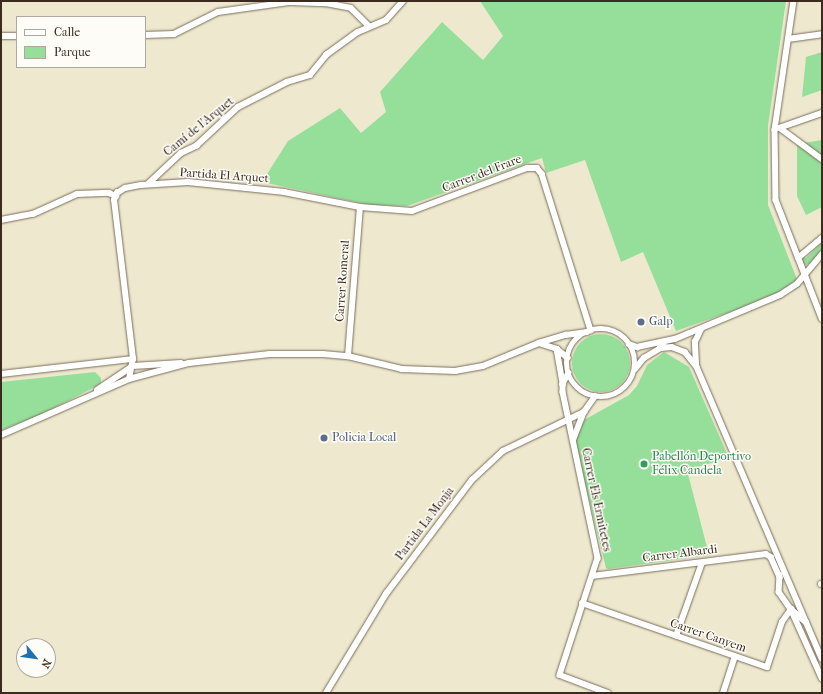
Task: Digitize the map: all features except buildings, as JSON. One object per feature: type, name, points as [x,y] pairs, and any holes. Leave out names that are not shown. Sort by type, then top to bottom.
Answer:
[{"type":"street","name":"Camí de l'Arquet","points":[[148,184],[181,153],[196,146],[238,108],[287,82],[310,75],[326,55],[369,26],[386,20],[403,1]]},
{"type":"street","points":[[794,1],[777,129],[776,200],[822,318]]},
{"type":"street","points":[[146,35],[174,34],[218,12],[290,2],[326,3],[351,8],[369,26]]},
{"type":"street","points":[[788,39],[822,34]]},
{"type":"street","points":[[1,36],[16,36]]},
{"type":"street","points":[[777,129],[822,113]]},
{"type":"street","points":[[777,129],[822,159]]},
{"type":"street","name":"Carrer del Frare","points":[[360,207],[412,211],[527,168],[537,168],[542,174],[589,331]]},
{"type":"street","name":"Partida El Arquet","points":[[116,196],[125,188],[148,184],[188,182],[284,192],[360,207]]},
{"type":"street","points":[[1,220],[33,214],[64,197],[77,194],[109,193],[116,196],[133,363],[129,379]]},
{"type":"street","name":"Carrer Romeral","points":[[348,356],[360,207]]},
{"type":"street","points":[[798,258],[822,238]]},
{"type":"street","points":[[1,436],[129,379],[189,363],[270,354],[348,356],[402,369],[455,371],[483,366],[539,343],[566,335],[589,331],[609,330],[618,333],[629,344],[637,347],[675,339],[780,295],[805,275],[822,254]]},
{"type":"street","points":[[697,367],[695,342],[702,328]]},
{"type":"street","points":[[589,331],[578,338],[568,358],[569,373],[579,388],[595,396],[618,392],[644,358],[675,339]]},
{"type":"street","points":[[688,334],[695,342]]},
{"type":"street","points":[[539,343],[557,349],[568,358]]},
{"type":"street","points":[[629,344],[635,363],[633,373]]},
{"type":"street","points":[[660,348],[672,347],[685,352],[697,367],[822,658]]},
{"type":"street","name":"Carrer Els Ermitetes","points":[[557,349],[572,444],[598,558],[582,603],[560,675],[608,693]]},
{"type":"street","points":[[91,395],[133,363]]},
{"type":"street","points":[[1,374],[133,363],[189,363]]},
{"type":"street","points":[[563,384],[569,373]]},
{"type":"street","name":"Carrer Els Ermitetes","points":[[572,444],[576,429],[584,412],[595,396]]},
{"type":"street","name":"Partida La Monja","points":[[326,693],[386,594],[472,480],[503,451],[568,418],[584,412]]},
{"type":"street","name":"Carrer Albardi","points":[[592,576],[766,554],[771,557],[780,577]]},
{"type":"street","points":[[781,561],[780,592],[791,609],[822,678]]},
{"type":"street","points":[[676,636],[702,563]]},
{"type":"street","name":"Carrer Canyem","points":[[582,603],[767,667],[782,622],[791,609]]},
{"type":"street","points":[[791,609],[807,622]]},
{"type":"street","points":[[723,693],[735,657]]},
{"type":"green space","points":[[480,1],[786,1],[768,126],[768,205],[800,287],[676,331],[643,252],[621,262],[585,160],[546,173],[542,158],[407,206],[370,205],[262,182],[288,141],[340,108],[361,133],[386,112],[380,92],[442,22],[483,60],[503,36]]},
{"type":"green space","points":[[822,52],[822,90],[802,97],[806,57]]},
{"type":"green space","points":[[822,140],[822,207],[806,215],[797,196],[797,144]]},
{"type":"green space","points":[[822,242],[822,249],[811,263],[806,265],[803,263],[803,257],[806,258]]},
{"type":"green space","points":[[595,334],[607,334],[622,342],[630,357],[630,369],[622,384],[607,392],[595,392],[580,384],[572,369],[572,357],[580,342]]},
{"type":"green space","name":"Pabellón Deportivo Félix Candela","points":[[664,352],[689,367],[729,458],[687,470],[709,555],[608,569],[606,568],[575,442],[578,429],[584,420],[629,395],[637,386],[647,365]]},
{"type":"green space","points":[[95,372],[101,378],[101,383],[95,387],[38,416],[1,430],[1,382]]},
{"type":"place","name":"Galp","points":[[641,322]]},
{"type":"place","name":"Policia Local","points":[[324,438]]},
{"type":"place","name":"Pabellón Deportivo Félix Candela","points":[[644,464]]}]
